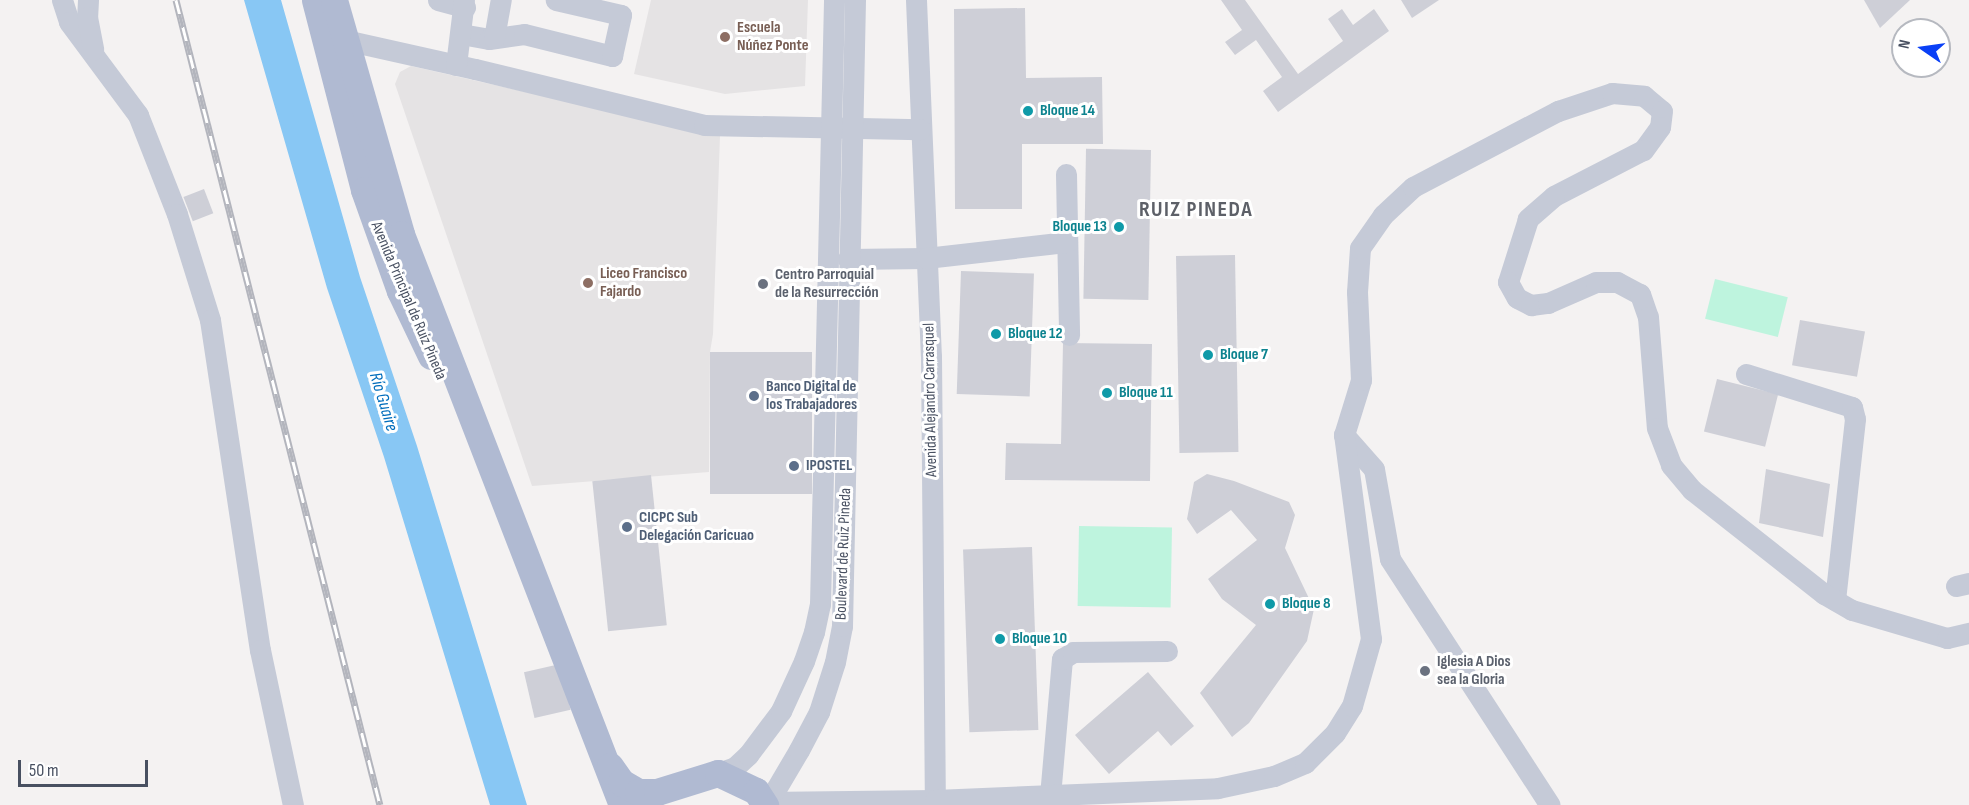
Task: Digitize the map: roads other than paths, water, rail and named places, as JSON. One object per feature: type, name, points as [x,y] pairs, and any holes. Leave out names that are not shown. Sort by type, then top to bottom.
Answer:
[{"type":"main road","name":"Avenida Principal de Ruiz Pineda","points":[[315,0],[335,42],[402,234],[622,805]]},
{"type":"main road","name":"Avenida Principal de Ruiz Pineda","points":[[334,0],[335,42]]},
{"type":"main road","name":"Avenida Principal de Ruiz Pineda","points":[[601,752],[621,782],[638,792],[657,792],[671,796],[718,773]]},
{"type":"main road","points":[[718,773],[756,791],[764,803]]},
{"type":"street","points":[[62,0],[69,21],[138,115],[177,214],[210,320],[260,650],[293,805]]},
{"type":"street","points":[[88,0],[87,17],[95,58]]},
{"type":"street","points":[[438,0],[465,4],[456,65]]},
{"type":"street","points":[[494,38],[501,0]]},
{"type":"street","points":[[461,34],[494,38],[524,34],[612,56],[621,15],[556,0]]},
{"type":"street","name":"Boulevard de Ruiz Pineda","points":[[718,773],[735,767],[748,755],[781,711],[804,661],[820,604],[834,0]]},
{"type":"street","name":"Boulevard de Ruiz Pineda","points":[[764,803],[776,789],[800,750],[819,712],[835,662],[842,626],[855,0]]},
{"type":"street","name":"Avenida Alejandro Carrasquel","points":[[916,0],[933,471],[935,801]]},
{"type":"street","points":[[335,42],[456,65],[704,125],[920,129]]},
{"type":"street","points":[[764,803],[935,801],[1218,788],[1274,776],[1305,763],[1335,733],[1352,706],[1371,639],[1344,435],[1361,380],[1357,292],[1360,248],[1383,215],[1413,187],[1558,111],[1612,93],[1644,96],[1662,111],[1660,127],[1642,150],[1554,196],[1528,219],[1508,282],[1517,298],[1531,305],[1548,303],[1596,282],[1617,282],[1640,294],[1648,317],[1657,428],[1671,465],[1692,490],[1835,600],[1852,610],[1923,633],[1947,638],[1969,633]]},
{"type":"street","points":[[1066,174],[1069,334]]},
{"type":"street","points":[[848,259],[926,258],[1067,242]]},
{"type":"street","points":[[1746,374],[1852,407],[1855,419],[1835,600]]},
{"type":"street","points":[[1344,435],[1374,469],[1390,559],[1550,805]]},
{"type":"street","points":[[1050,796],[1062,659],[1073,652],[1167,651]]},
{"type":"water","name":"Río Guaire","points":[[244,0],[281,0],[360,277],[417,446],[527,805],[490,805],[384,457],[327,288]]},
{"type":"railway","points":[[176,0],[380,805]]},
{"type":"place","name":"Escuela Núñez Ponte","points":[[725,37]]},
{"type":"place","name":"Bloque 14","points":[[1028,111]]},
{"type":"place","name":"Bloque 13","points":[[1119,227]]},
{"type":"place","name":"Liceo Francisco Fajardo","points":[[588,283]]},
{"type":"place","name":"Centro Parroquial de la Resurrección","points":[[763,284]]},
{"type":"place","name":"Bloque 12","points":[[996,334]]},
{"type":"place","name":"Bloque 7","points":[[1208,355]]},
{"type":"place","name":"Bloque 11","points":[[1107,393]]},
{"type":"place","name":"Banco Digital de los Trabajadores","points":[[754,396]]},
{"type":"place","name":"IPOSTEL","points":[[794,466]]},
{"type":"place","name":"CICPC Sub Delegación Caricuao","points":[[627,527]]},
{"type":"place","name":"Bloque 8","points":[[1270,604]]},
{"type":"place","name":"Bloque 10","points":[[1000,639]]},
{"type":"place","name":"Iglesia A Dios sea la Gloria","points":[[1425,671]]},
{"type":"district","name":"RUIZ PINEDA","points":[[1196,210]]}]
